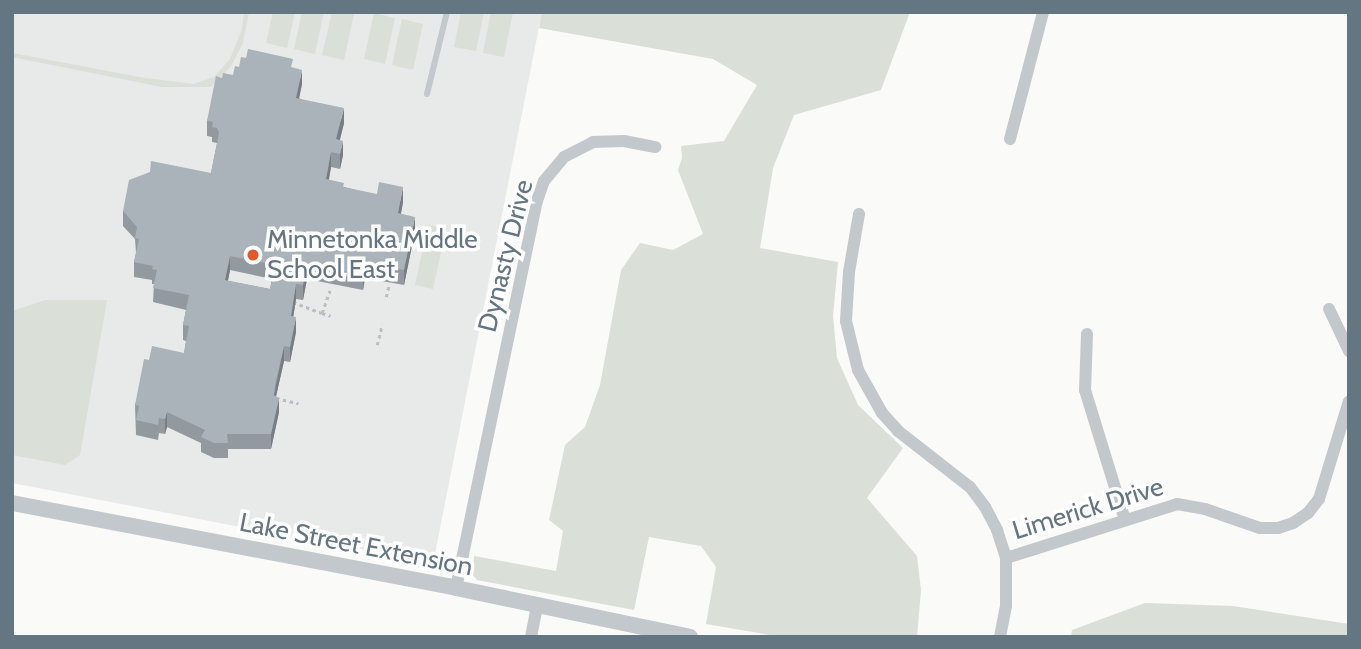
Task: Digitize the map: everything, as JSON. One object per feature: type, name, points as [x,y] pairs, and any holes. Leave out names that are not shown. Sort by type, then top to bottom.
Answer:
[{"type":"street","points":[[1010,139],[1042,12]]},
{"type":"street","name":"Dynasty Drive","points":[[456,588],[537,201],[544,181],[564,157],[593,142],[624,141],[656,147]]},
{"type":"street","points":[[859,214],[846,309],[850,346],[858,370],[882,413],[898,431],[970,487],[997,530],[1006,558],[1006,606],[1000,637]]},
{"type":"street","points":[[1329,309],[1349,351]]},
{"type":"street","points":[[1087,334],[1084,390],[1125,520]]},
{"type":"street","name":"Limerick Drive","points":[[1006,558],[1177,504],[1198,507],[1260,528],[1278,528],[1293,523],[1308,513],[1319,499],[1349,401]]},
{"type":"street","name":"Lake Street Extension","points":[[12,503],[456,588],[690,637]]},
{"type":"street","points":[[531,637],[537,607]]},
{"type":"lane","points":[[427,93],[447,12]]},
{"type":"path","points":[[386,297],[389,285]]},
{"type":"path","points":[[323,313],[330,290]]},
{"type":"path","points":[[283,299],[331,316]]},
{"type":"path","points":[[377,345],[382,325]]},
{"type":"path","points":[[276,398],[298,403]]},
{"type":"shaded area","name":"Minnetonka Middle School East","points":[[12,12],[542,12],[433,564],[12,483]]},
{"type":"shaded area","points":[[244,12],[249,12],[243,43],[231,66],[211,87],[162,87],[12,57],[12,53],[145,78],[194,84],[214,77],[230,59],[242,29]]},
{"type":"shaded area","points":[[273,12],[295,12],[287,48],[266,43]]},
{"type":"shaded area","points":[[302,12],[324,12],[315,54],[294,49]]},
{"type":"shaded area","points":[[332,12],[354,14],[344,60],[322,55]]},
{"type":"shaded area","points":[[461,12],[484,12],[476,51],[454,47]]},
{"type":"shaded area","points":[[491,12],[513,12],[504,57],[483,53]]},
{"type":"shaded area","points":[[542,12],[910,12],[881,90],[794,115],[773,168],[760,248],[838,262],[833,316],[837,358],[858,405],[903,448],[867,498],[917,556],[921,590],[917,637],[781,637],[706,624],[716,567],[701,546],[649,537],[634,610],[477,580],[473,575],[474,556],[556,571],[563,531],[549,520],[565,445],[585,427],[600,385],[621,270],[640,243],[673,250],[703,234],[678,170],[682,158],[681,146],[724,141],[757,85],[713,59],[539,28]]},
{"type":"shaded area","points":[[374,13],[395,18],[385,64],[364,59]]},
{"type":"shaded area","points":[[402,19],[423,24],[413,70],[392,65]]},
{"type":"shaded area","points":[[428,225],[446,229],[433,289],[415,285]]},
{"type":"shaded area","points":[[45,300],[107,300],[80,455],[65,465],[12,455],[12,311]]},
{"type":"shaded area","points":[[1145,603],[1233,606],[1349,624],[1349,637],[1071,637],[1072,630]]},
{"type":"building","points":[[248,49],[293,59],[291,67],[302,70],[296,98],[344,108],[336,139],[343,141],[340,154],[331,152],[326,179],[344,183],[343,187],[377,194],[379,182],[403,187],[398,213],[415,217],[404,270],[365,263],[363,275],[307,264],[303,285],[296,284],[291,316],[296,317],[290,347],[284,346],[275,386],[274,395],[279,398],[271,434],[227,434],[228,443],[214,443],[201,437],[205,430],[167,412],[165,419],[159,418],[158,425],[136,420],[139,406],[135,405],[144,359],[149,360],[152,346],[184,353],[189,326],[183,325],[189,295],[153,288],[157,270],[152,269],[153,266],[134,262],[139,239],[135,238],[137,227],[123,211],[129,180],[150,172],[151,161],[211,173],[219,133],[217,128],[212,127],[213,122],[207,121],[216,76],[222,78],[223,73],[233,75],[235,66],[239,67],[241,57],[246,58]],"holes":[[[230,256],[275,265],[270,289],[225,280]]]},
{"type":"place","name":"Minnetonka Middle School East","points":[[253,255]]}]
